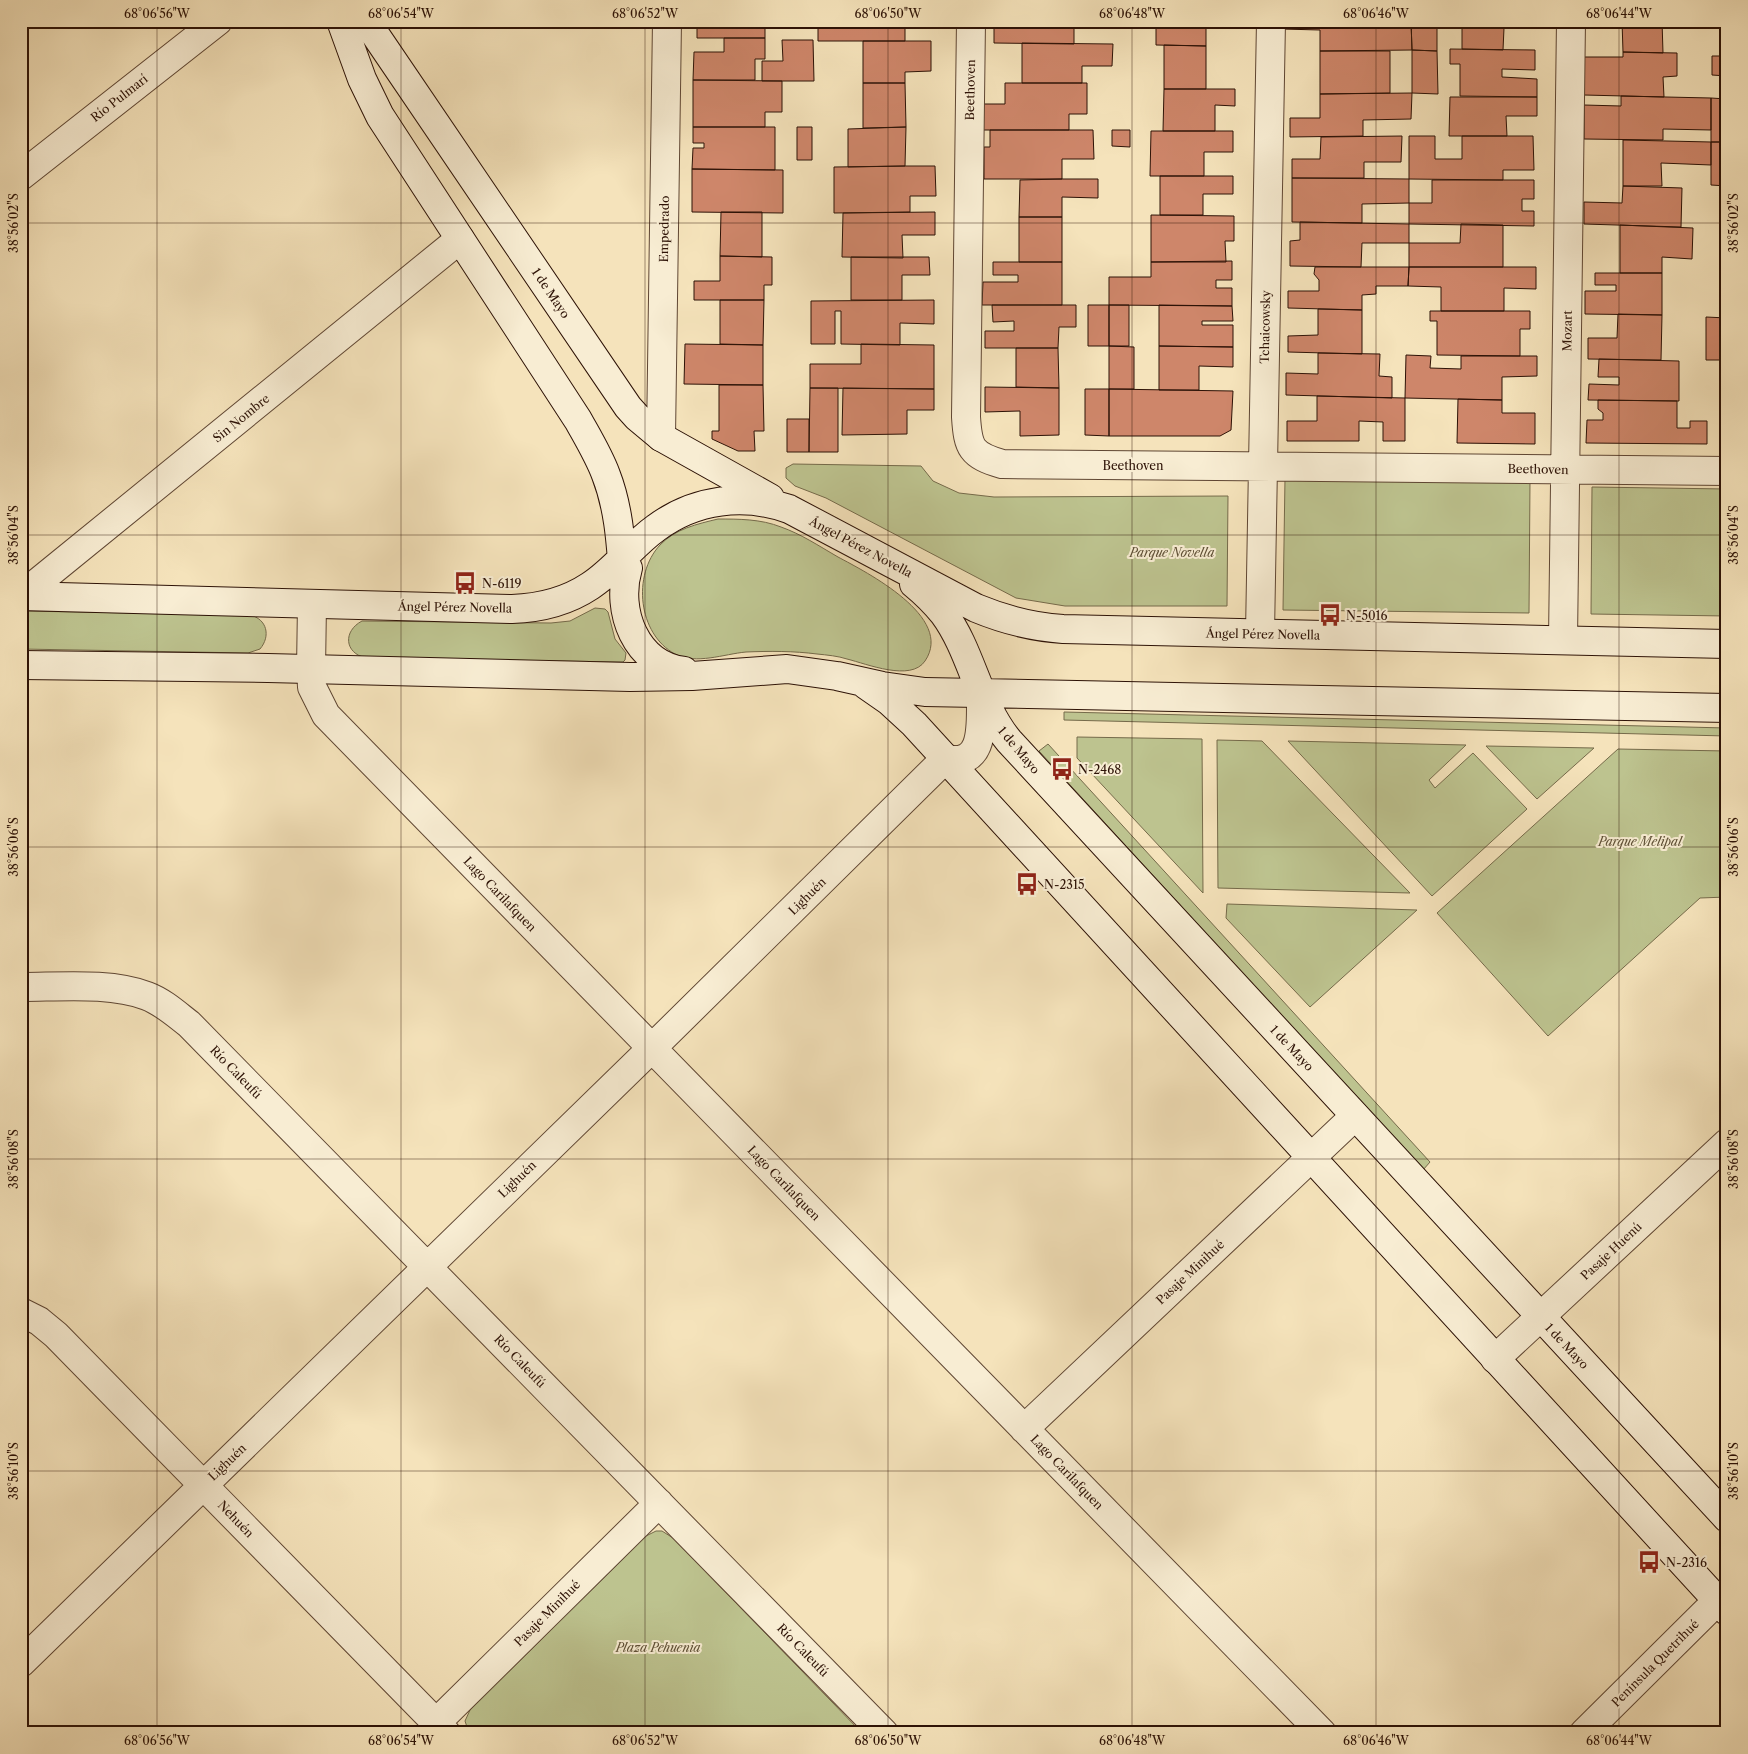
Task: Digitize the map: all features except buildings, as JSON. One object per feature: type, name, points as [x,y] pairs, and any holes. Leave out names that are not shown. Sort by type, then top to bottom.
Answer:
[{"type":"street","name":"Río Pulmarí","points":[[21,176],[218,21]]},
{"type":"street","points":[[341,21],[354,61],[377,110],[578,420],[598,456],[612,495],[617,517],[624,599],[629,624],[634,637],[651,658],[664,666],[680,670],[716,674]]},
{"type":"street","name":"1 de Mayo","points":[[366,21],[619,394],[637,417],[661,437],[789,509]]},
{"type":"street","name":"Empedrado","points":[[661,437],[667,21]]},
{"type":"street","name":"Beethoven","points":[[971,21],[966,417],[967,434],[972,449],[984,459],[1002,464],[1727,471]]},
{"type":"street","name":"Tchaicowsky","points":[[1260,634],[1270,21]]},
{"type":"street","name":"Mozart","points":[[1563,640],[1571,21]]},
{"type":"street","name":"Sin Nombre","points":[[21,596],[460,239]]},
{"type":"street","name":"Ángel Pérez Novella","points":[[21,596],[512,609],[545,606],[560,602],[591,585],[642,540],[672,517],[691,508],[710,503],[752,500],[771,503],[789,509],[976,608],[1011,621],[1033,626],[1063,629],[1727,644]]},
{"type":"street","points":[[624,586],[630,562],[642,540]]},
{"type":"street","name":"1 de Mayo","points":[[887,560],[923,591],[944,614],[956,635],[998,726],[1008,741],[1727,1518]]},
{"type":"street","name":"Lago Carilafquen","points":[[312,604],[312,687],[326,715],[1322,1733]]},
{"type":"street","points":[[21,664],[630,677],[787,669],[829,674],[882,686],[925,692],[1727,708]]},
{"type":"street","points":[[861,681],[902,713],[1495,1359],[1724,1602]]},
{"type":"street","points":[[945,759],[961,760],[976,750],[979,738],[981,692]]},
{"type":"street","name":"Lighuén","points":[[21,1663],[652,1048],[945,759]]},
{"type":"street","name":"Río Caleufú","points":[[21,987],[126,989],[149,996],[189,1024],[884,1733]]},
{"type":"street","name":"Pasaje Minihué","points":[[1024,1429],[1356,1116]]},
{"type":"street","name":"Pasaje Huenú","points":[[1495,1359],[1727,1143]]},
{"type":"street","name":"Nehuén","points":[[21,1312],[39,1321],[56,1335],[441,1728]]},
{"type":"street","name":"Pasaje Minihué","points":[[441,1728],[658,1503]]},
{"type":"street","name":"Península Quetrihué","points":[[1584,1733],[1724,1602]]},
{"type":"green space","name":"Parque Novella","points":[[793,464],[921,466],[933,481],[959,493],[994,497],[1228,496],[1227,606],[1065,606],[1016,598],[826,498],[795,486],[786,478],[786,468]]},
{"type":"green space","points":[[1285,478],[1530,481],[1529,613],[1283,610]]},
{"type":"green space","points":[[1592,487],[1727,489],[1727,616],[1591,614]]},
{"type":"green space","points":[[718,519],[742,519],[773,524],[810,540],[886,585],[918,613],[928,628],[931,645],[925,661],[918,667],[899,671],[888,670],[836,656],[800,652],[746,652],[701,659],[692,659],[675,654],[663,645],[653,633],[647,619],[643,603],[645,572],[651,557],[666,539],[687,528]]},
{"type":"green space","points":[[595,608],[605,609],[608,612],[615,639],[626,653],[623,662],[366,658],[353,652],[349,641],[352,630],[362,621],[551,623],[570,621]]},
{"type":"green space","points":[[21,611],[250,615],[256,617],[264,624],[266,634],[260,649],[248,653],[21,649]]},
{"type":"green space","points":[[1064,712],[1727,728],[1727,736],[1064,720]]},
{"type":"green space","points":[[1077,737],[1202,739],[1203,893],[1077,758]]},
{"type":"green space","points":[[1217,740],[1262,741],[1410,893],[1218,888]]},
{"type":"green space","points":[[1288,741],[1466,745],[1429,780],[1435,788],[1473,753],[1527,809],[1432,896]]},
{"type":"green space","points":[[1048,744],[1430,1162],[1423,1170],[1039,751]]},
{"type":"green space","points":[[1486,746],[1594,748],[1537,799]]},
{"type":"green space","name":"Parque Melipal","points":[[1618,749],[1727,751],[1727,897],[1700,898],[1548,1036],[1437,913]]},
{"type":"green space","points":[[1227,904],[1417,910],[1310,1007],[1226,918]]},
{"type":"green space","name":"Plaza Pehuenia","points":[[656,1531],[662,1531],[673,1538],[862,1733],[469,1733],[465,1721],[470,1710],[646,1536]]},
{"type":"place","name":"N-6119","points":[[465,583]]},
{"type":"place","name":"N-5016","points":[[1330,615]]},
{"type":"place","name":"N-2468","points":[[1062,769]]},
{"type":"place","name":"N-2315","points":[[1027,884]]},
{"type":"place","name":"N-2316","points":[[1649,1562]]}]
